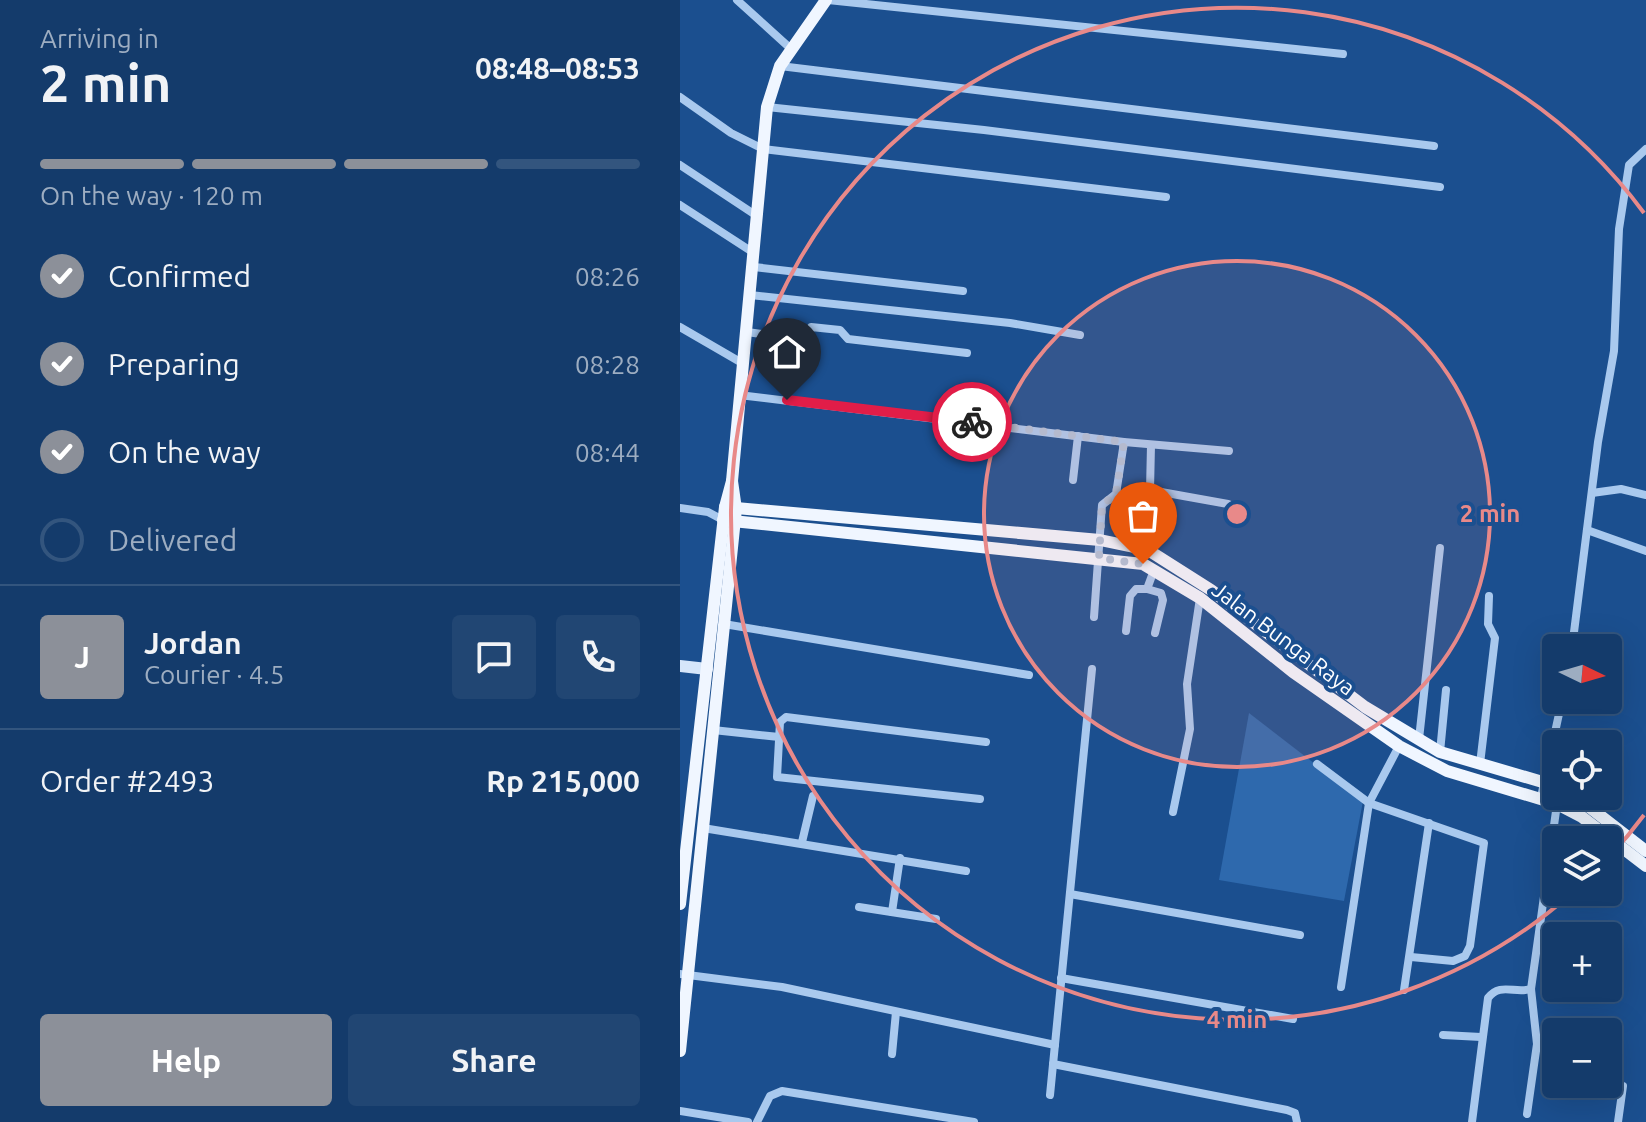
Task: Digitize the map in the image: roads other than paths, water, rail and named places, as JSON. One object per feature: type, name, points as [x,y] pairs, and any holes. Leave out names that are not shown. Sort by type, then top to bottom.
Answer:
[{"type":"main road","points":[[680,1051],[684,974],[724,624],[739,395],[754,267],[767,107],[780,66],[790,48],[827,0]]},
{"type":"main road","points":[[680,904],[707,669],[730,514]]},
{"type":"main road","name":"Jalan Bunga Raya","points":[[730,514],[1100,540],[1148,550],[1211,590],[1385,719],[1440,752],[1542,781]]},
{"type":"main road","name":"Jalan Bunga Raya","points":[[730,514],[1099,558],[1154,570],[1200,598],[1293,672],[1399,746],[1447,771],[1541,797]]},
{"type":"main road","points":[[1377,732],[1385,719]]},
{"type":"main road","name":"Jalan Bunga Raya","points":[[1569,810],[1646,866]]},
{"type":"main road","points":[[1593,810],[1646,851]]},
{"type":"street","points":[[737,0],[790,48]]},
{"type":"street","points":[[827,0],[1343,54]]},
{"type":"street","points":[[780,66],[1434,146]]},
{"type":"street","points":[[680,97],[731,133],[763,149],[1166,197]]},
{"type":"street","points":[[767,107],[984,130],[1440,187]]},
{"type":"street","points":[[1574,634],[1614,351],[1615,268],[1629,165],[1646,149]]},
{"type":"street","points":[[680,165],[758,217]]},
{"type":"street","points":[[680,205],[754,253]]},
{"type":"street","points":[[754,267],[963,291]]},
{"type":"street","points":[[750,295],[1010,323],[1080,335]]},
{"type":"street","points":[[680,327],[742,363]]},
{"type":"street","points":[[747,332],[804,340],[811,327],[840,330],[848,339],[967,353]]},
{"type":"street","points":[[739,395],[1124,442],[1229,451]]},
{"type":"street","points":[[1073,480],[1078,436]]},
{"type":"street","points":[[1094,617],[1102,505],[1116,494],[1124,442]]},
{"type":"street","points":[[1151,445],[1150,490],[1228,504]]},
{"type":"street","points":[[1592,493],[1609,488],[1646,495]]},
{"type":"street","points":[[680,508],[730,514]]},
{"type":"street","points":[[1587,530],[1646,551]]},
{"type":"street","points":[[1419,739],[1440,548]]},
{"type":"street","points":[[1147,589],[1154,570]]},
{"type":"street","points":[[1126,631],[1130,596],[1136,589],[1147,589],[1162,596],[1155,633]]},
{"type":"street","points":[[1480,764],[1495,638],[1488,624],[1489,596]]},
{"type":"street","points":[[1173,812],[1190,729],[1187,684],[1200,598]]},
{"type":"street","points":[[724,624],[1029,675]]},
{"type":"street","points":[[680,666],[707,669]]},
{"type":"street","points":[[1050,1095],[1092,669]]},
{"type":"street","points":[[1440,752],[1446,690]]},
{"type":"street","points":[[980,799],[777,777],[780,722],[786,717],[986,742]]},
{"type":"street","points":[[713,730],[779,737]]},
{"type":"street","points":[[1341,987],[1369,803],[1399,746]]},
{"type":"street","points":[[1317,764],[1369,803],[1481,840],[1485,845],[1470,946],[1465,956],[1453,961],[1411,957]]},
{"type":"street","points":[[802,842],[813,796]]},
{"type":"street","points":[[1527,1114],[1537,1044],[1531,989],[1556,810]]},
{"type":"street","points":[[1404,990],[1429,823]]},
{"type":"street","points":[[703,828],[966,871]]},
{"type":"street","points":[[892,912],[900,858]]},
{"type":"street","points":[[1070,894],[1300,935]]},
{"type":"street","points":[[859,907],[936,919]]},
{"type":"street","points":[[684,974],[782,987],[1055,1045]]},
{"type":"street","points":[[1061,978],[1293,1019]]},
{"type":"street","points":[[1472,1122],[1484,1009],[1493,991],[1503,988],[1531,989]]},
{"type":"street","points":[[892,1054],[896,1012]]},
{"type":"street","points":[[1443,1035],[1481,1037]]},
{"type":"street","points":[[1053,1064],[1287,1110],[1295,1113],[1297,1122]]},
{"type":"street","points":[[1618,1122],[1623,1086]]},
{"type":"street","points":[[757,1122],[770,1096],[782,1091],[974,1122]]},
{"type":"street","points":[[680,1111],[748,1122]]}]
